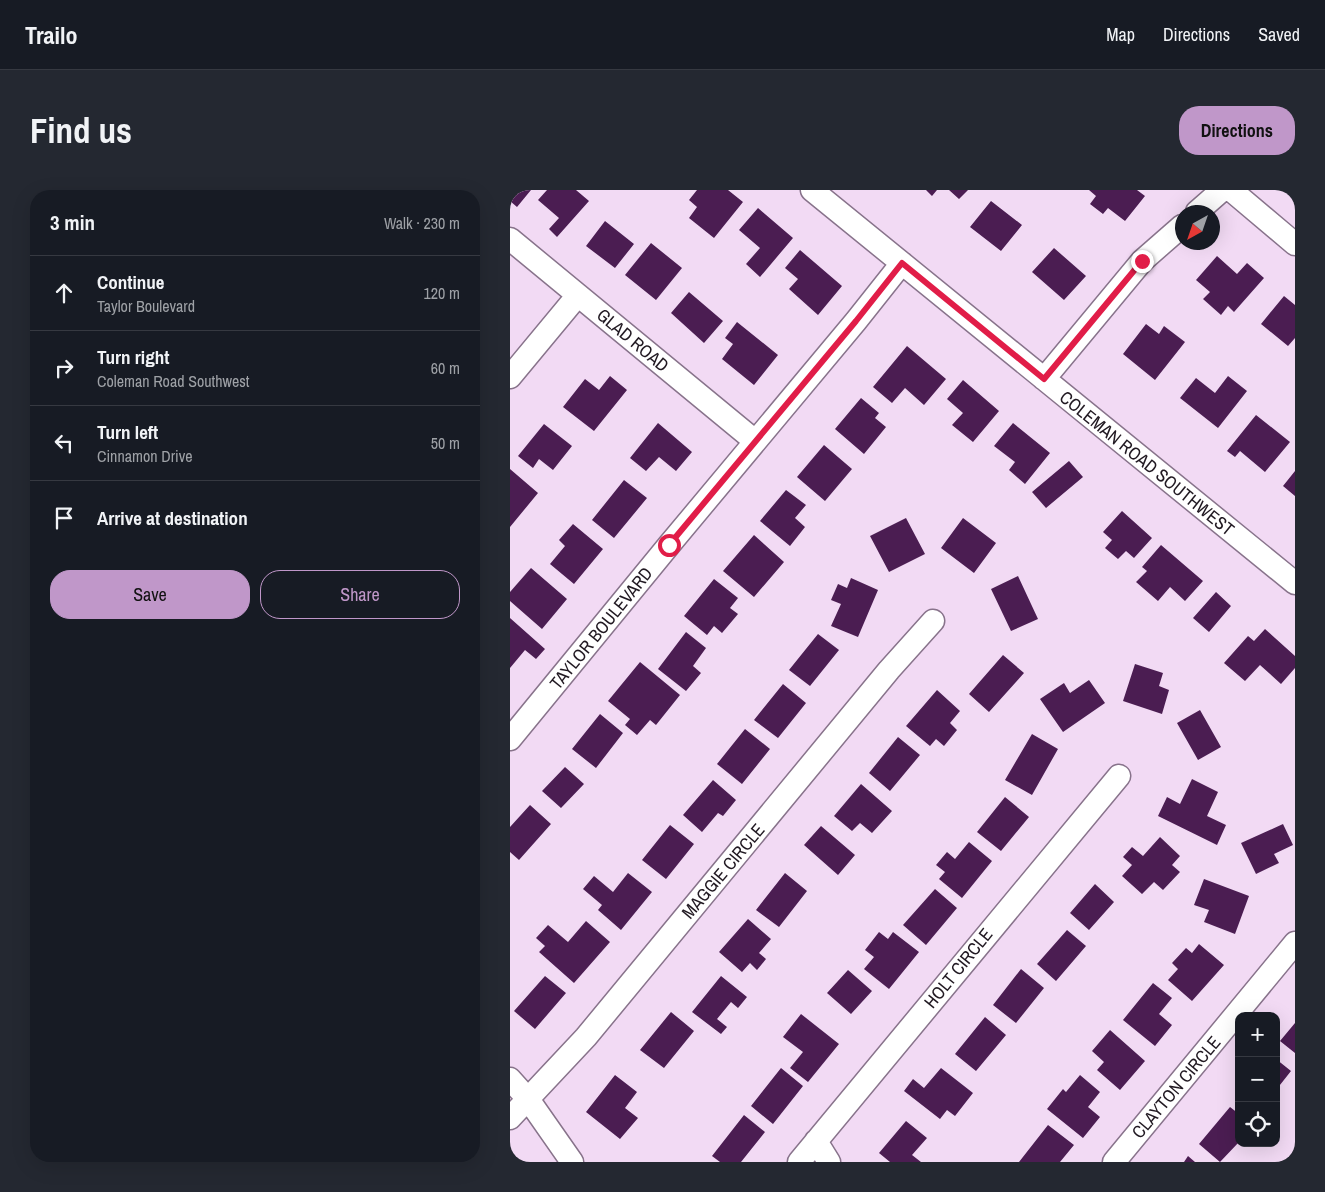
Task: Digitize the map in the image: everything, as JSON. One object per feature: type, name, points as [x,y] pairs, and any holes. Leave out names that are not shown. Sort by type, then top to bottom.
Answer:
[{"type":"street","name":"COLEMAN ROAD SOUTHWEST","points":[[812,190],[1295,583]]},
{"type":"street","points":[[1205,205],[1222,190]]},
{"type":"street","points":[[1231,190],[1295,244]]},
{"type":"street","points":[[1044,379],[1142,261],[1175,232]]},
{"type":"street","name":"GLAD ROAD","points":[[510,239],[755,441]]},
{"type":"street","name":"TAYLOR BOULEVARD","points":[[510,739],[902,263]]},
{"type":"street","points":[[510,377],[578,295]]},
{"type":"street","name":"MAGGIE CIRCLE","points":[[510,1118],[586,1036],[889,670],[933,622]]},
{"type":"street","name":"HOLT CIRCLE","points":[[798,1162],[1119,776]]},
{"type":"street","name":"CLAYTON CIRCLE","points":[[1114,1162],[1295,943]]},
{"type":"street","points":[[510,1079],[528,1099],[572,1162]]},
{"type":"street","points":[[816,1141],[829,1162]]},
{"type":"building","points":[[510,190],[531,190],[517,207],[510,201]]},
{"type":"building","points":[[547,190],[576,190],[589,201],[557,237],[549,229],[559,218],[538,200]]},
{"type":"building","points":[[697,190],[728,190],[743,202],[714,238],[689,218],[697,207],[689,200]]},
{"type":"building","points":[[926,190],[937,190],[932,196]]},
{"type":"building","points":[[949,190],[968,190],[959,199]]},
{"type":"building","points":[[1089,190],[1137,190],[1145,196],[1125,221],[1108,208],[1103,214],[1090,204],[1096,196]]},
{"type":"building","points":[[991,201],[1022,225],[1001,251],[970,227]]},
{"type":"building","points":[[758,208],[793,238],[760,277],[746,264],[760,248],[739,230]]},
{"type":"building","points":[[605,221],[634,244],[615,268],[586,246]]},
{"type":"building","points":[[651,243],[682,268],[656,300],[625,275]]},
{"type":"building","points":[[1054,248],[1086,276],[1064,300],[1032,272]]},
{"type":"building","points":[[800,250],[842,286],[818,315],[789,289],[798,279],[785,268]]},
{"type":"building","points":[[1217,256],[1237,274],[1247,263],[1264,278],[1234,312],[1228,306],[1221,315],[1203,299],[1210,292],[1196,280]]},
{"type":"building","points":[[689,292],[723,321],[704,343],[671,313]]},
{"type":"building","points":[[1284,296],[1295,305],[1295,338],[1288,346],[1261,324]]},
{"type":"building","points":[[737,322],[778,355],[754,385],[722,359],[733,344],[725,338]]},
{"type":"building","points":[[1146,324],[1159,334],[1164,326],[1185,342],[1155,380],[1123,354]]},
{"type":"building","points":[[907,346],[946,379],[924,405],[905,388],[892,403],[873,387]]},
{"type":"building","points":[[610,376],[627,390],[594,431],[563,407],[585,379],[599,390]]},
{"type":"building","points":[[1228,376],[1247,391],[1218,428],[1180,398],[1196,378],[1215,393]]},
{"type":"building","points":[[963,380],[999,411],[973,442],[952,425],[963,413],[947,399]]},
{"type":"building","points":[[861,398],[879,413],[875,418],[886,427],[864,454],[835,429]]},
{"type":"building","points":[[1256,415],[1290,442],[1265,472],[1240,451],[1235,457],[1227,451]]},
{"type":"building","points":[[658,423],[692,452],[676,471],[659,457],[646,471],[630,458]]},
{"type":"building","points":[[1013,423],[1050,453],[1025,484],[1009,470],[1015,462],[994,446]]},
{"type":"building","points":[[544,424],[572,446],[553,470],[539,459],[533,468],[518,456]]},
{"type":"building","points":[[824,445],[852,469],[825,501],[797,477]]},
{"type":"building","points":[[1069,461],[1083,477],[1046,508],[1032,492]]},
{"type":"building","points":[[510,469],[538,493],[510,527]]},
{"type":"building","points":[[1295,471],[1295,496],[1283,486]]},
{"type":"building","points":[[624,480],[647,498],[614,538],[592,520]]},
{"type":"building","points":[[786,490],[806,505],[795,518],[805,527],[790,546],[760,521]]},
{"type":"building","points":[[1122,511],[1152,538],[1134,558],[1126,551],[1118,559],[1105,548],[1112,540],[1103,532]]},
{"type":"building","points":[[906,518],[925,554],[889,572],[870,536]]},
{"type":"building","points":[[963,518],[996,543],[974,573],[941,548]]},
{"type":"building","points":[[573,524],[603,549],[574,584],[550,564],[565,546],[559,540]]},
{"type":"building","points":[[754,535],[784,562],[754,597],[723,571]]},
{"type":"building","points":[[1161,545],[1203,581],[1185,601],[1170,587],[1158,601],[1136,582],[1147,571],[1142,567]]},
{"type":"building","points":[[531,568],[567,599],[542,629],[510,601],[510,592]]},
{"type":"building","points":[[1018,576],[1038,619],[1011,631],[991,589]]},
{"type":"building","points":[[851,578],[878,590],[858,637],[831,626],[841,604],[831,600],[838,584],[847,588]]},
{"type":"building","points":[[714,579],[738,598],[730,608],[738,614],[722,633],[714,626],[707,635],[684,616]]},
{"type":"building","points":[[1216,592],[1231,606],[1209,632],[1193,618]]},
{"type":"building","points":[[510,618],[545,649],[536,659],[525,650],[510,668]]},
{"type":"building","points":[[1265,629],[1295,656],[1295,668],[1281,684],[1260,665],[1245,681],[1224,663],[1248,636],[1254,641]]},
{"type":"building","points":[[686,632],[706,648],[693,666],[701,673],[686,691],[658,669]]},
{"type":"building","points":[[818,634],[839,650],[810,686],[789,670]]},
{"type":"building","points":[[1003,655],[1024,673],[989,712],[969,694]]},
{"type":"building","points":[[640,662],[680,695],[656,725],[650,720],[637,735],[625,725],[630,719],[608,701]]},
{"type":"building","points":[[1135,664],[1163,673],[1159,686],[1169,690],[1162,714],[1123,701]]},
{"type":"building","points":[[1089,680],[1105,703],[1063,732],[1040,699],[1064,683],[1070,693]]},
{"type":"building","points":[[783,684],[806,703],[778,738],[754,720]]},
{"type":"building","points":[[937,690],[960,711],[950,723],[957,730],[944,746],[936,739],[930,746],[906,726]]},
{"type":"building","points":[[1200,710],[1221,747],[1198,760],[1177,723]]},
{"type":"building","points":[[600,714],[623,733],[596,768],[572,749]]},
{"type":"building","points":[[745,729],[770,749],[742,784],[717,764]]},
{"type":"building","points":[[1032,734],[1058,749],[1032,795],[1005,780]]},
{"type":"building","points":[[898,737],[920,755],[890,791],[869,773]]},
{"type":"building","points":[[565,767],[584,784],[561,808],[542,791]]},
{"type":"building","points":[[1192,779],[1218,792],[1207,816],[1226,825],[1217,845],[1158,816],[1167,797],[1180,804]]},
{"type":"building","points":[[713,780],[736,800],[723,816],[718,813],[702,832],[683,815]]},
{"type":"building","points":[[861,784],[892,811],[872,833],[860,823],[852,831],[834,816]]},
{"type":"building","points":[[1005,797],[1029,817],[1001,851],[977,832]]},
{"type":"building","points":[[530,805],[551,824],[519,860],[510,852],[510,827]]},
{"type":"building","points":[[1283,824],[1293,845],[1274,854],[1279,863],[1256,874],[1241,843]]},
{"type":"building","points":[[670,825],[694,844],[666,879],[642,860]]},
{"type":"building","points":[[821,826],[855,855],[838,875],[804,845]]},
{"type":"building","points":[[1160,837],[1180,856],[1172,865],[1180,872],[1163,890],[1154,882],[1142,894],[1122,876],[1132,865],[1123,857],[1132,847],[1143,856]]},
{"type":"building","points":[[969,842],[992,861],[962,898],[939,879],[945,872],[936,865],[947,852],[955,859]]},
{"type":"building","points":[[628,873],[652,892],[621,930],[598,910],[602,905],[583,889],[594,876],[613,892]]},
{"type":"building","points":[[785,873],[807,891],[779,927],[756,910]]},
{"type":"building","points":[[1204,879],[1249,896],[1235,934],[1204,922],[1209,910],[1194,905]]},
{"type":"building","points":[[1095,884],[1114,902],[1089,930],[1070,913]]},
{"type":"building","points":[[935,889],[957,908],[926,945],[903,925]]},
{"type":"building","points":[[748,919],[771,939],[759,953],[766,959],[757,970],[750,963],[742,972],[719,952]]},
{"type":"building","points":[[586,921],[610,942],[574,983],[539,952],[545,946],[536,938],[548,925],[568,942]]},
{"type":"building","points":[[1067,930],[1086,946],[1056,981],[1037,964]]},
{"type":"building","points":[[879,932],[888,939],[893,932],[919,952],[889,989],[864,969],[874,957],[865,950]]},
{"type":"building","points":[[1199,944],[1224,965],[1192,1001],[1168,980],[1178,969],[1172,963],[1186,948],[1192,953]]},
{"type":"building","points":[[1021,969],[1044,988],[1016,1023],[993,1005]]},
{"type":"building","points":[[848,970],[872,991],[851,1014],[827,993]]},
{"type":"building","points":[[545,976],[566,993],[535,1029],[514,1011]]},
{"type":"building","points":[[721,976],[747,997],[738,1008],[731,1002],[717,1019],[727,1027],[721,1034],[692,1012]]},
{"type":"building","points":[[1153,983],[1172,998],[1159,1014],[1172,1025],[1155,1046],[1123,1020]]},
{"type":"building","points":[[671,1012],[694,1031],[664,1068],[640,1050]]},
{"type":"building","points":[[801,1014],[839,1044],[808,1082],[790,1068],[803,1052],[783,1037]]},
{"type":"building","points":[[985,1017],[1006,1035],[976,1071],[955,1054]]},
{"type":"building","points":[[1295,1023],[1295,1053],[1280,1041]]},
{"type":"building","points":[[1110,1030],[1145,1061],[1120,1090],[1097,1070],[1104,1062],[1092,1051]]},
{"type":"building","points":[[1280,1062],[1291,1071],[1280,1085]]},
{"type":"building","points":[[781,1068],[803,1086],[773,1124],[751,1106]]},
{"type":"building","points":[[941,1068],[973,1093],[955,1116],[947,1110],[940,1119],[904,1091],[913,1079],[924,1088]]},
{"type":"building","points":[[615,1075],[637,1092],[625,1108],[638,1118],[620,1139],[586,1112]]},
{"type":"building","points":[[1080,1075],[1100,1092],[1088,1107],[1100,1117],[1083,1138],[1047,1109],[1063,1089],[1066,1092]]},
{"type":"building","points":[[1230,1107],[1235,1111],[1235,1146],[1220,1162],[1199,1144]]},
{"type":"building","points":[[744,1115],[765,1132],[741,1162],[720,1162],[712,1156]]},
{"type":"building","points":[[906,1121],[927,1138],[912,1155],[921,1162],[890,1162],[879,1153]]},
{"type":"building","points":[[1048,1125],[1074,1145],[1060,1162],[1019,1162]]},
{"type":"building","points":[[1188,1156],[1195,1162],[1184,1162]]},
{"type":"route","points":[[669,545],[902,263],[1044,379],[1142,261]]}]
